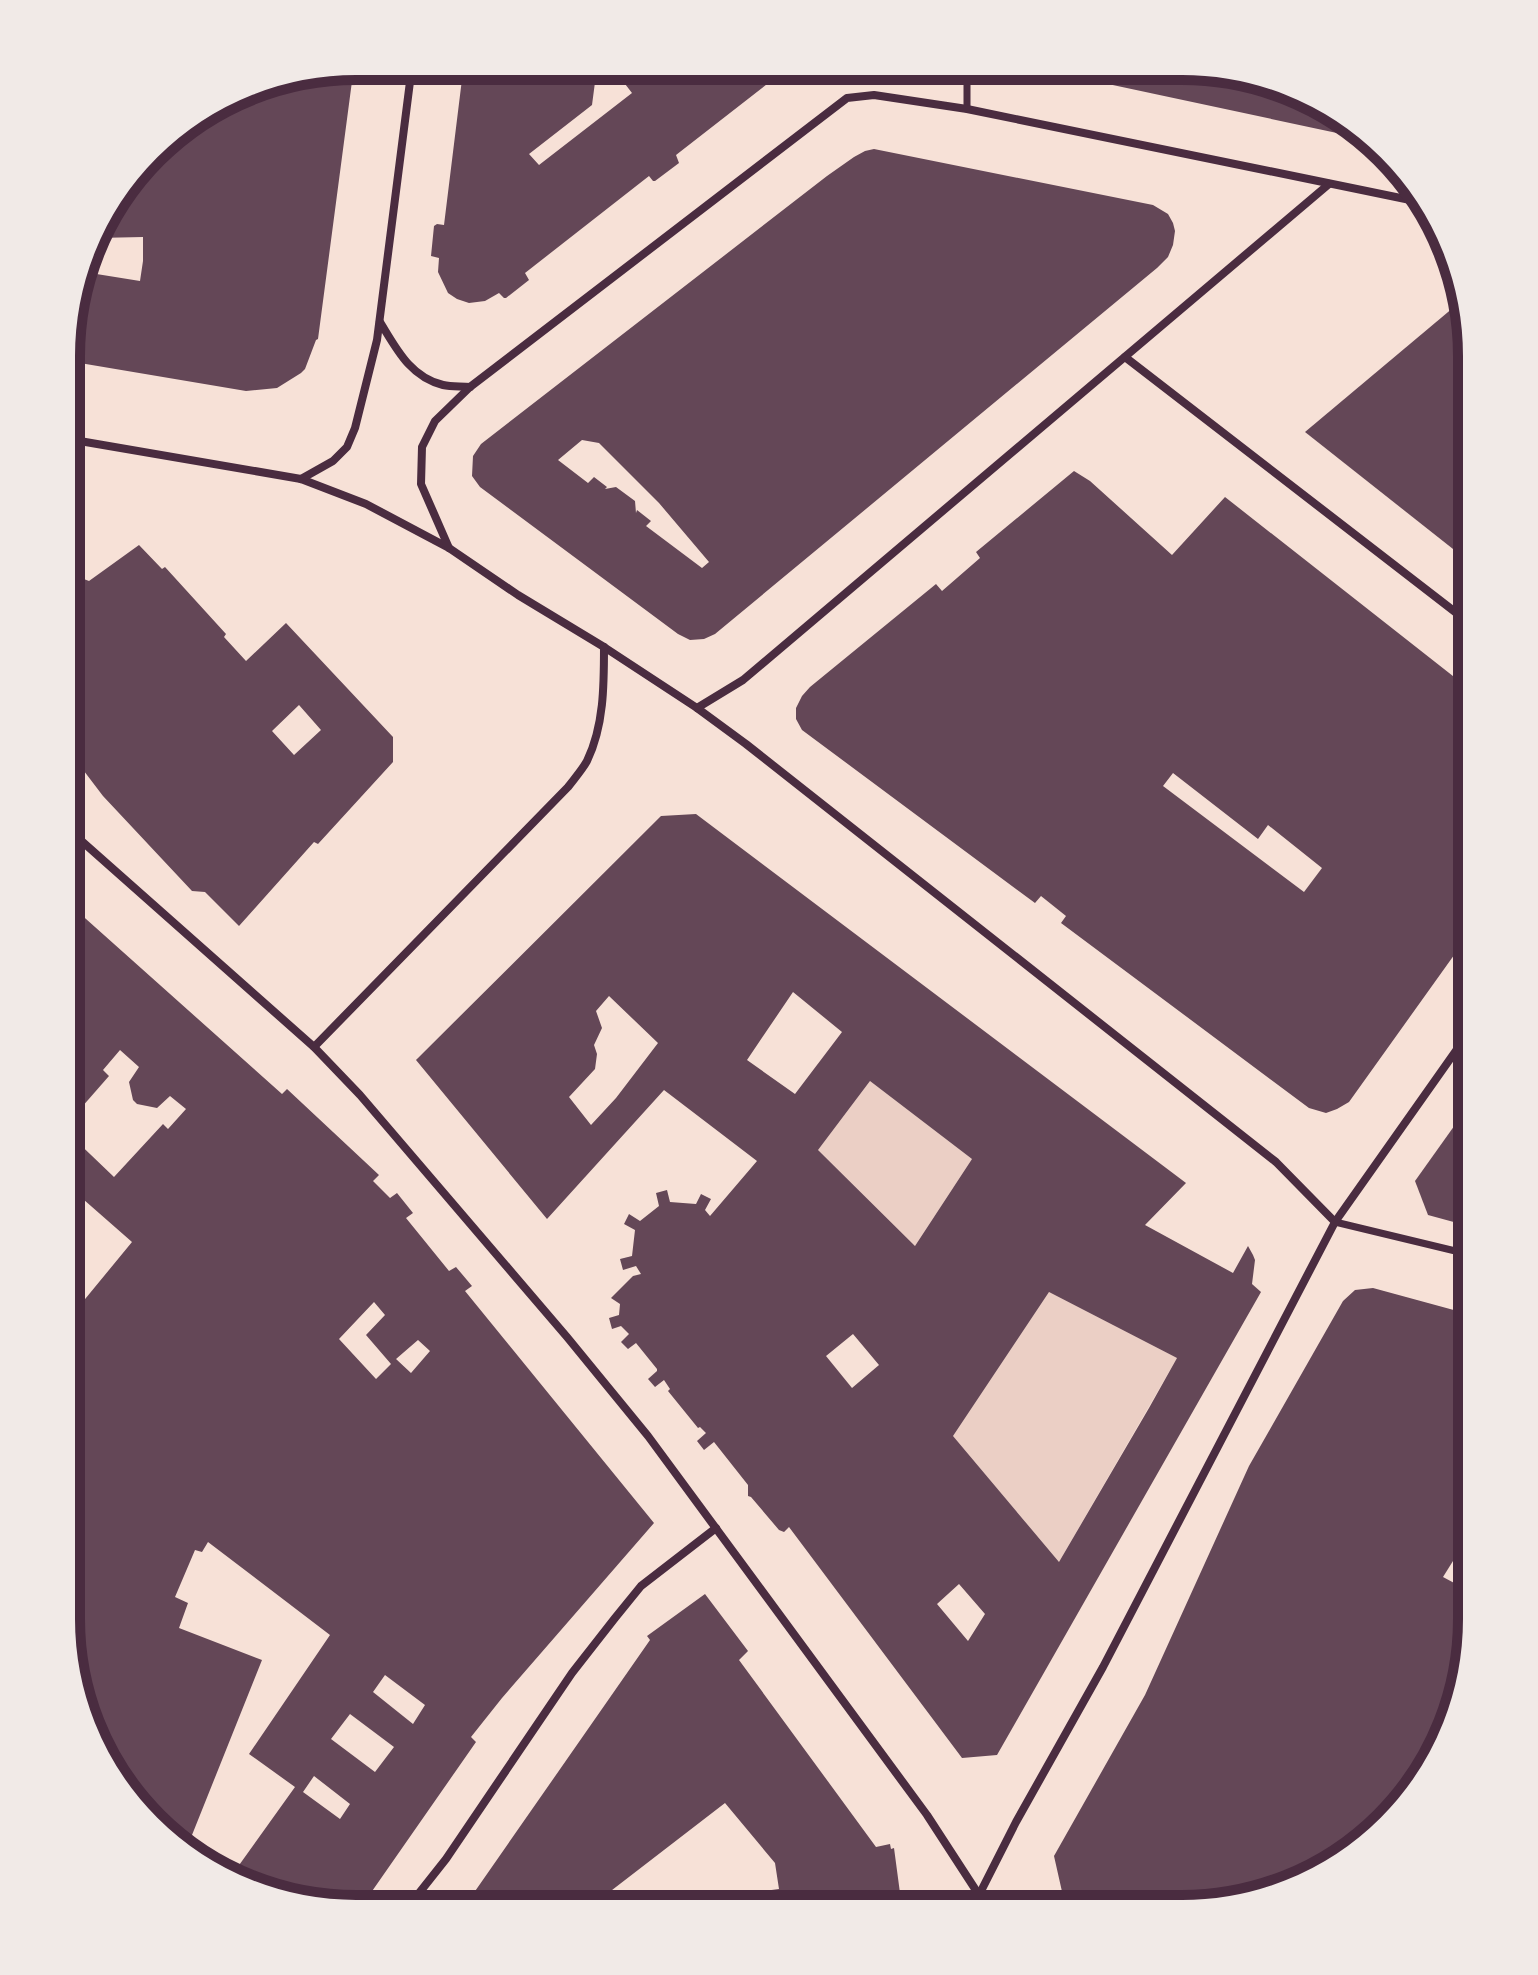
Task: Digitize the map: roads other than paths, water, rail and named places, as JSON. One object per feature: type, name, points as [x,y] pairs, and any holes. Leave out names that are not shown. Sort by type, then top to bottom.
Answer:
[{"type":"street","points":[[301,479],[333,461],[347,447],[355,428],[377,340],[410,80]]},
{"type":"street","points":[[967,80],[967,109]]},
{"type":"street","points":[[449,548],[421,484],[422,447],[435,421],[470,387],[847,98],[874,95],[967,109],[1409,200]]},
{"type":"street","points":[[697,708],[743,680],[1329,184]]},
{"type":"street","points":[[380,321],[401,357],[415,371],[442,385],[470,387]]},
{"type":"street","points":[[1125,357],[1458,614]]},
{"type":"street","points":[[80,442],[301,479],[366,504],[449,548],[697,708],[1276,1162],[1335,1222],[1457,1251]]},
{"type":"street","points":[[314,1047],[568,787],[586,762],[597,733],[604,691],[604,647]]},
{"type":"street","points":[[80,840],[314,1047],[360,1095],[557,1325],[648,1436],[927,1815],[978,1894]]},
{"type":"street","points":[[980,1894],[1103,1667],[1335,1222],[1457,1049]]},
{"type":"street","points":[[418,1894],[446,1859],[572,1673],[641,1586],[716,1528]]}]
